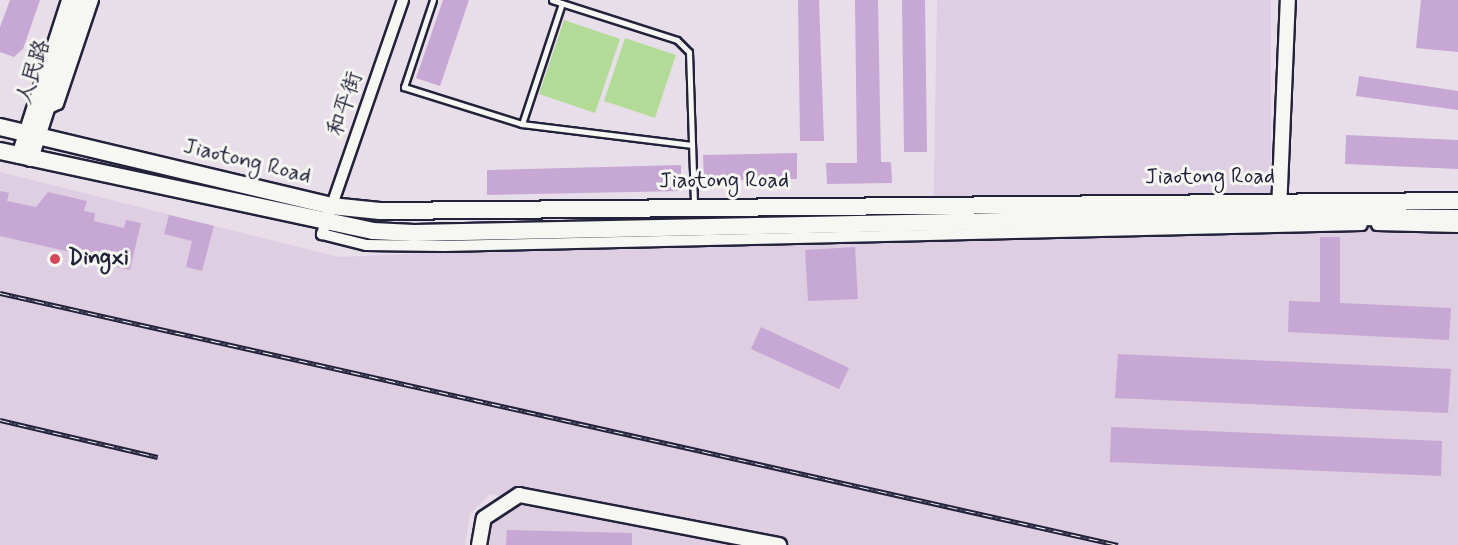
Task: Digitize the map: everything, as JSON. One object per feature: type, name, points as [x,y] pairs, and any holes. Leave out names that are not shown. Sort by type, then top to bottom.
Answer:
[{"type":"main road","name":"人民路","points":[[24,157],[69,0]]},
{"type":"main road","name":"人民路","points":[[31,134],[45,110],[81,0]]},
{"type":"main road","name":"Jiaotong Road","points":[[0,128],[31,134],[327,220],[425,212],[694,205],[1279,208],[1458,218]]},
{"type":"main road","name":"Jiaotong Road","points":[[0,151],[252,201],[373,231],[513,233],[1458,201]]},
{"type":"street","points":[[45,110],[58,104],[93,0]]},
{"type":"street","name":"和平街","points":[[327,220],[403,0]]},
{"type":"street","points":[[1279,208],[1288,0]]},
{"type":"street","points":[[327,220],[366,245],[444,246],[1458,227]]},
{"type":"street","points":[[479,545],[484,518],[519,495],[779,545]]},
{"type":"lane","points":[[433,0],[404,87],[522,124],[692,145]]},
{"type":"lane","points":[[552,0],[677,40],[689,52],[694,205]]},
{"type":"lane","points":[[522,124],[562,3]]},
{"type":"shaded area","points":[[937,0],[1271,0],[1271,218],[1458,205],[1458,545],[485,545],[489,523],[524,501],[490,494],[470,514],[465,545],[0,545],[0,172],[339,257],[933,231]]},
{"type":"green space","points":[[564,20],[620,39],[595,113],[539,94]]},
{"type":"green space","points":[[625,38],[676,55],[655,118],[604,101]]},
{"type":"building","points":[[10,0],[40,0],[23,49],[14,57],[0,52],[0,27]]},
{"type":"building","points":[[443,0],[469,0],[440,86],[416,78]]},
{"type":"building","points":[[798,0],[819,0],[824,141],[800,141]]},
{"type":"building","points":[[855,0],[878,0],[881,162],[891,162],[892,183],[827,184],[826,163],[857,163]]},
{"type":"building","points":[[902,0],[925,0],[927,152],[904,152]]},
{"type":"building","points":[[1421,0],[1458,0],[1458,52],[1416,48]]},
{"type":"building","points":[[1359,76],[1458,91],[1458,110],[1356,96]]},
{"type":"building","points":[[1346,135],[1458,140],[1458,169],[1345,164]]},
{"type":"building","points":[[797,153],[797,179],[704,181],[703,155]]},
{"type":"building","points":[[681,165],[681,191],[487,195],[487,170]]},
{"type":"building","points":[[0,191],[9,193],[7,201],[36,207],[48,192],[87,201],[84,211],[95,213],[94,221],[124,228],[126,220],[141,223],[130,270],[113,266],[114,262],[0,236]]},
{"type":"building","points":[[169,215],[214,226],[202,271],[186,267],[192,241],[164,234]]},
{"type":"building","points":[[1320,237],[1340,237],[1340,303],[1451,308],[1449,340],[1288,332],[1289,301],[1320,302]]},
{"type":"building","points":[[855,247],[858,299],[808,301],[805,250]]},
{"type":"building","points":[[761,327],[849,368],[839,389],[751,349]]},
{"type":"building","points":[[1118,354],[1451,369],[1448,413],[1115,398]]},
{"type":"building","points":[[1111,427],[1442,441],[1441,476],[1110,462]]},
{"type":"building","points":[[507,530],[632,533],[632,545],[506,545]]},
{"type":"railway","points":[[0,293],[1118,545]]},
{"type":"railway","points":[[0,420],[158,457]]},
{"type":"place","name":"Dingxi","points":[[55,259]]}]
